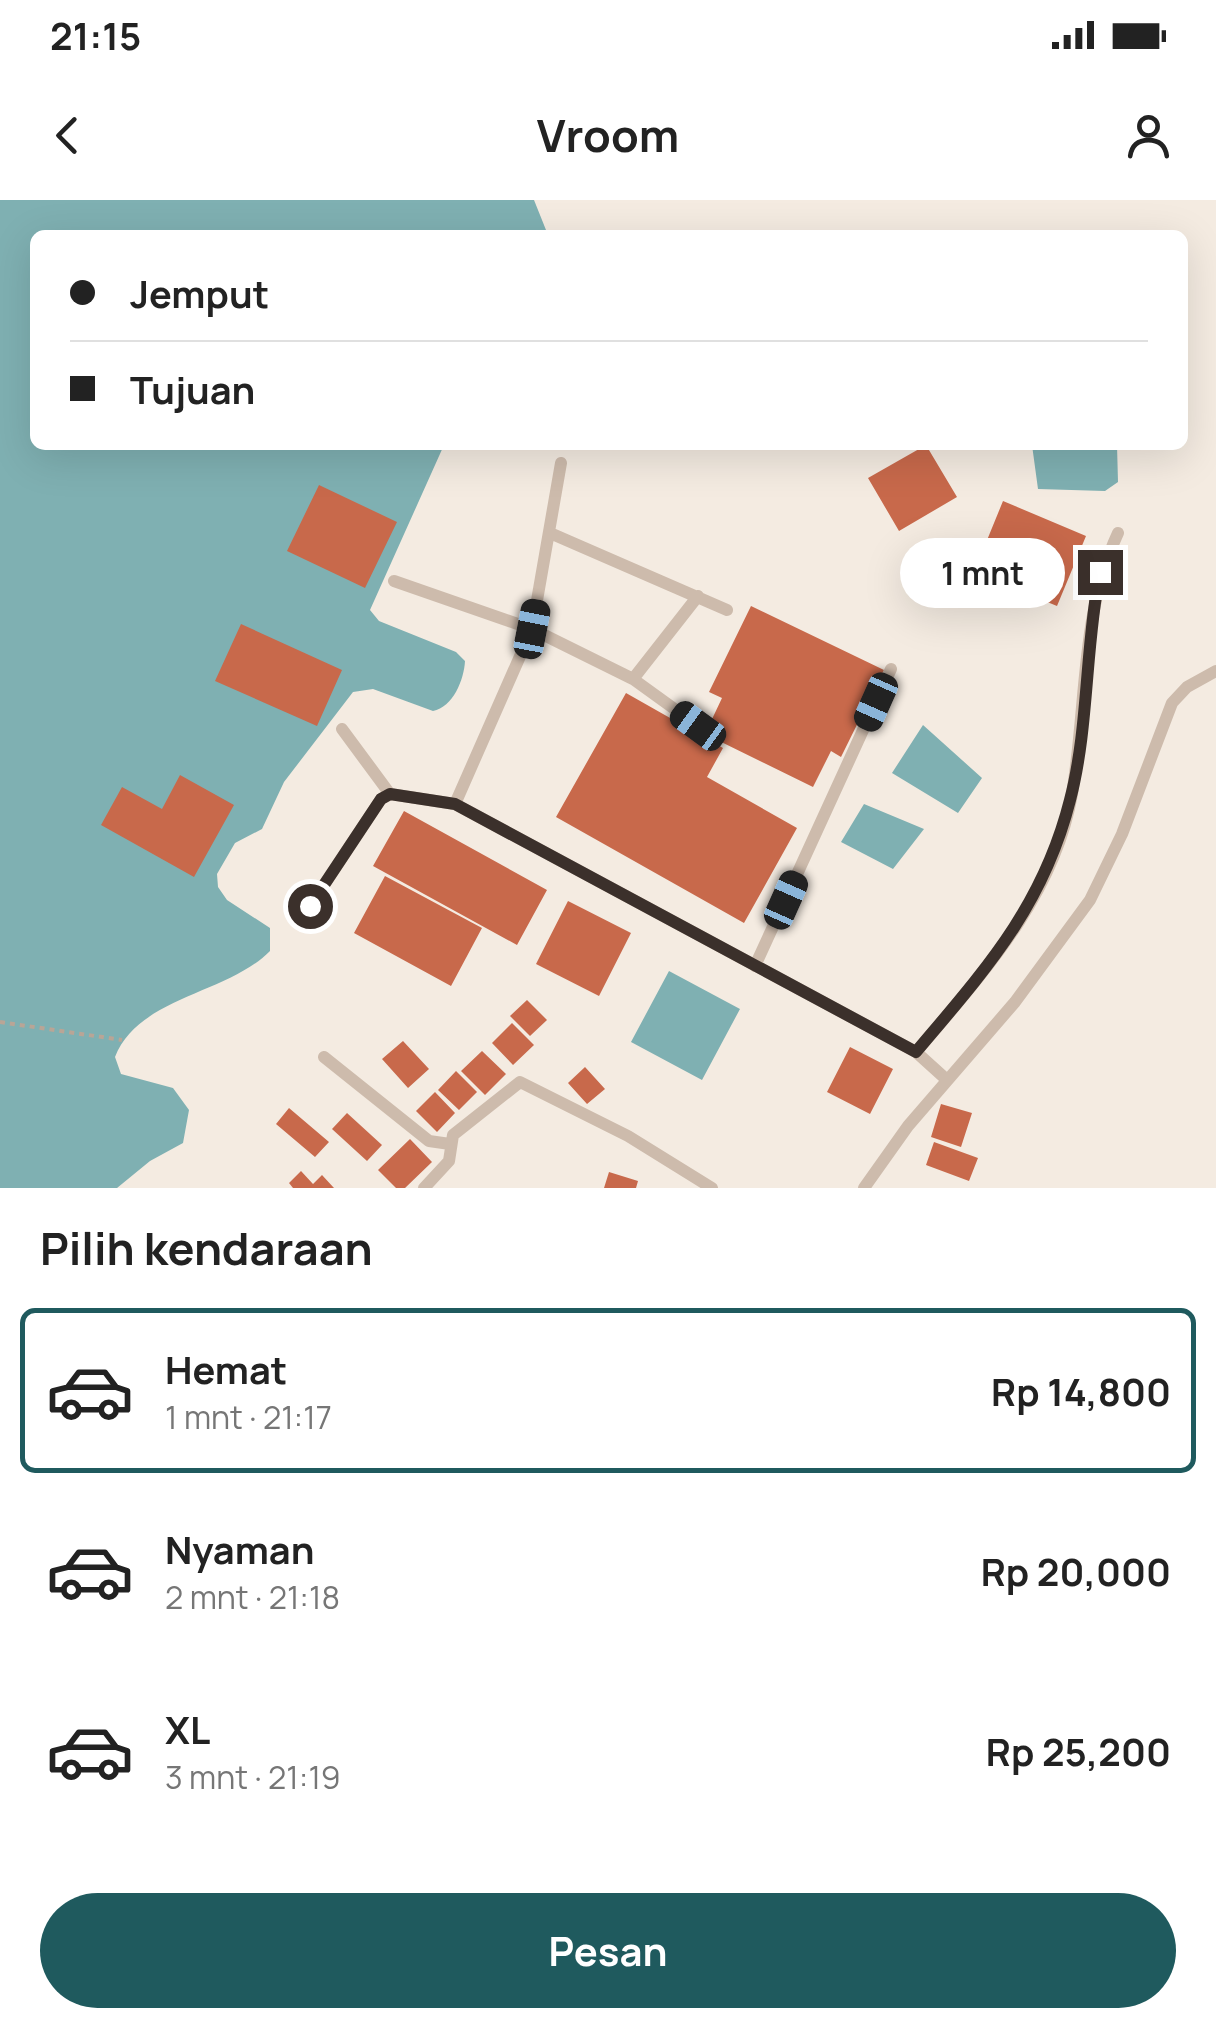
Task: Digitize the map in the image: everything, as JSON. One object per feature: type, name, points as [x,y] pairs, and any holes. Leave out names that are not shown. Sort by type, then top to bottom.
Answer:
[{"type":"lane","points":[[455,804],[532,629],[560,463]]},
{"type":"lane","points":[[916,1052],[1008,942],[1047,869],[1072,796],[1100,572],[1118,533]]},
{"type":"lane","points":[[550,534],[727,610]]},
{"type":"lane","points":[[394,581],[532,629],[633,679],[698,726]]},
{"type":"lane","points":[[633,679],[698,596]]},
{"type":"lane","points":[[755,966],[891,669]]},
{"type":"lane","points":[[864,1188],[1015,1002],[1090,900],[1122,834],[1172,704],[1187,688],[1216,671]]},
{"type":"lane","points":[[342,729],[390,794]]},
{"type":"lane","points":[[310,906],[381,799],[390,794],[455,804],[916,1052],[948,1080]]},
{"type":"lane","points":[[324,1057],[428,1141],[450,1144]]},
{"type":"lane","points":[[424,1188],[446,1166],[452,1135],[515,1085],[527,1082],[712,1188]]},
{"type":"path","points":[[0,1022],[122,1040]]},
{"type":"water","points":[[0,200],[534,200],[546,230],[30,230],[30,450],[442,450],[370,610],[379,621],[456,652],[465,661],[456,692],[433,711],[373,689],[353,692],[284,782],[262,829],[235,843],[217,874],[218,887],[227,900],[270,928],[270,951],[231,977],[143,1021],[115,1057],[121,1074],[173,1088],[189,1110],[183,1143],[150,1161],[117,1188],[0,1188]]},
{"type":"water","points":[[1033,450],[1117,450],[1118,482],[1105,491],[1038,489]]},
{"type":"water","points":[[923,725],[982,778],[958,813],[892,773]]},
{"type":"water","points":[[864,804],[924,829],[893,869],[841,842]]},
{"type":"water","points":[[669,971],[740,1009],[702,1080],[631,1042]]},
{"type":"building","points":[[917,450],[929,450],[957,497],[899,531],[868,478]]},
{"type":"building","points":[[319,485],[397,522],[365,588],[287,551]]},
{"type":"building","points":[[1003,501],[1086,536],[1057,606],[974,572]]},
{"type":"building","points":[[751,606],[884,670],[841,757],[831,751],[813,787],[705,734],[722,698],[709,692]]},
{"type":"building","points":[[241,624],[342,670],[317,726],[215,681]]},
{"type":"building","points":[[626,693],[723,748],[707,777],[797,828],[744,923],[556,817]]},
{"type":"building","points":[[180,775],[234,805],[194,877],[101,825],[122,787],[162,809]]},
{"type":"building","points":[[404,811],[547,890],[517,945],[373,866]]},
{"type":"building","points":[[385,876],[482,928],[451,986],[354,933]]},
{"type":"building","points":[[568,901],[631,933],[599,996],[536,964]]},
{"type":"building","points":[[527,1000],[547,1020],[530,1036],[510,1016]]},
{"type":"building","points":[[512,1023],[534,1045],[513,1065],[492,1043]]},
{"type":"building","points":[[403,1041],[429,1069],[408,1088],[382,1059]]},
{"type":"building","points":[[850,1047],[893,1069],[870,1114],[827,1092]]},
{"type":"building","points":[[482,1051],[506,1074],[485,1095],[461,1071]]},
{"type":"building","points":[[585,1067],[605,1089],[587,1104],[568,1083]]},
{"type":"building","points":[[456,1071],[477,1092],[459,1110],[438,1090]]},
{"type":"building","points":[[435,1092],[455,1113],[437,1132],[416,1111]]},
{"type":"building","points":[[941,1104],[972,1113],[961,1147],[931,1137]]},
{"type":"building","points":[[289,1108],[329,1142],[315,1157],[276,1124]]},
{"type":"building","points":[[347,1113],[382,1145],[367,1161],[332,1129]]},
{"type":"building","points":[[410,1139],[432,1162],[405,1188],[396,1188],[378,1170]]},
{"type":"building","points":[[934,1142],[978,1158],[969,1181],[926,1165]]},
{"type":"building","points":[[301,1171],[313,1184],[322,1175],[334,1188],[293,1188],[289,1183]]},
{"type":"building","points":[[609,1172],[638,1181],[636,1188],[604,1188]]},
{"type":"route","points":[[310,906],[381,799],[390,794],[455,804],[916,1052],[1008,942],[1047,869],[1072,796],[1100,572]]}]
